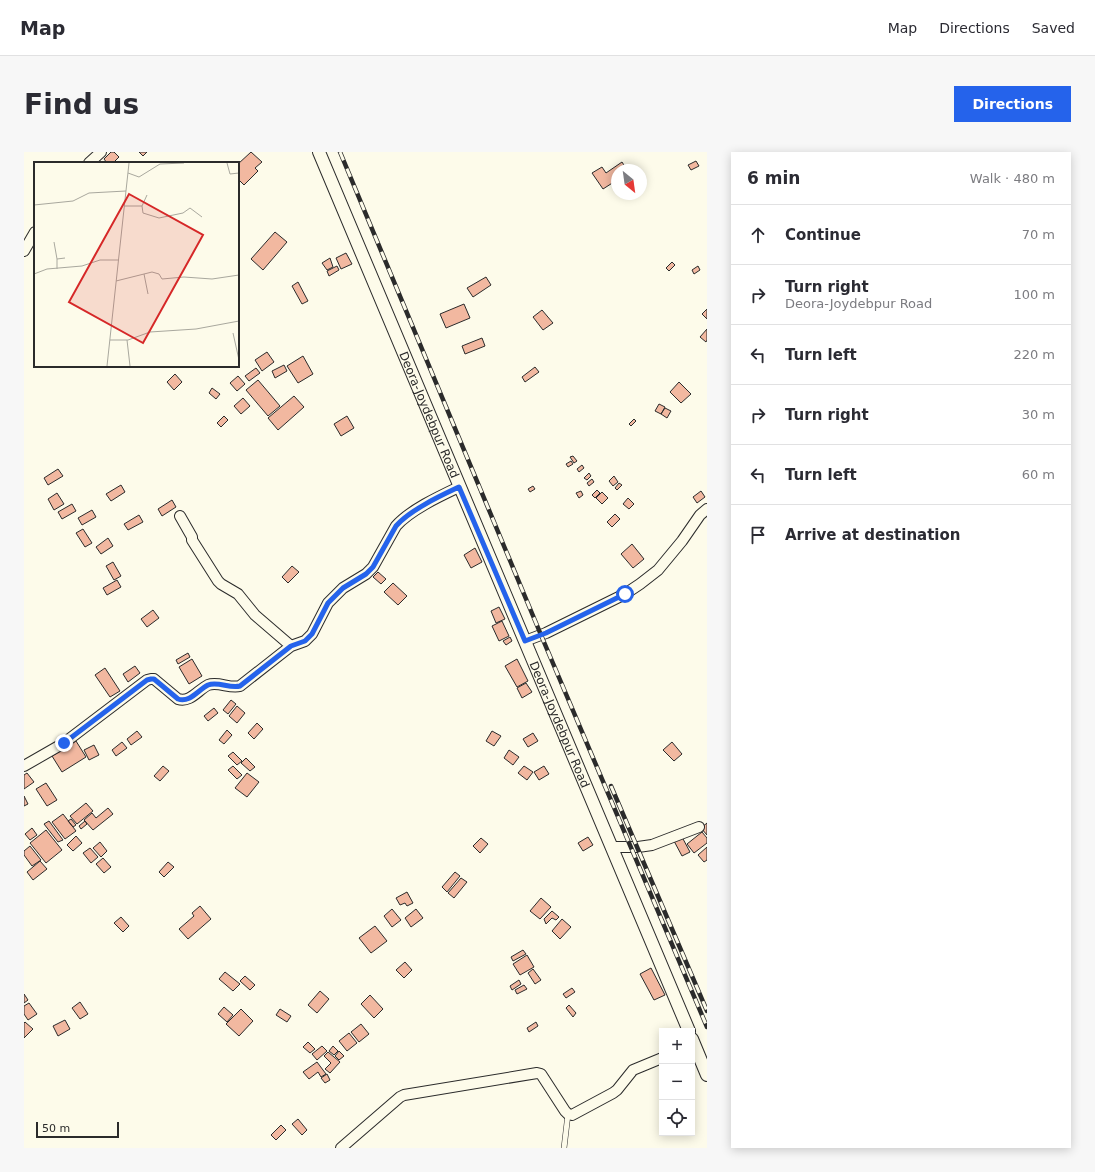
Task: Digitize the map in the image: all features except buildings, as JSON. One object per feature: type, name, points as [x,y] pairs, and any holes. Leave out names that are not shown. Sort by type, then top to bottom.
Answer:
[{"type":"street","points":[[90,162],[101,152]]},
{"type":"street","name":"Deora-Joydebpur Road","points":[[321,154],[459,487],[687,1028]]},
{"type":"street","points":[[24,251],[34,234]]},
{"type":"street","points":[[24,766],[64,743],[147,680],[154,679],[178,699],[182,700],[187,700],[208,685],[240,686],[291,646],[305,641],[312,634],[328,603],[336,595],[370,570],[396,526],[401,521],[432,500],[459,487]]},
{"type":"street","points":[[525,641],[546,633],[625,594],[640,584],[658,570],[682,541],[700,515],[707,509]]},
{"type":"street","points":[[180,516],[192,537],[192,540],[218,581],[238,594],[255,615],[291,646]]},
{"type":"street","points":[[611,847],[652,846],[699,828]]},
{"type":"street","points":[[695,1048],[707,1075]]},
{"type":"street","points":[[341,1148],[404,1095],[538,1073],[541,1074],[568,1114],[572,1115],[613,1093],[633,1070],[659,1059]]},
{"type":"lane","points":[[564,1148],[568,1114]]},
{"type":"railway","points":[[340,152],[541,635],[707,1027]]},
{"type":"railway","points":[[611,786],[707,1011]]},
{"type":"route","points":[[64,743],[147,680],[154,679],[178,699],[182,700],[187,700],[208,685],[240,686],[291,646],[305,641],[312,634],[328,603],[343,588],[366,574],[373,567],[396,526],[401,521],[432,500],[459,487],[525,641],[546,633],[625,594]]}]
